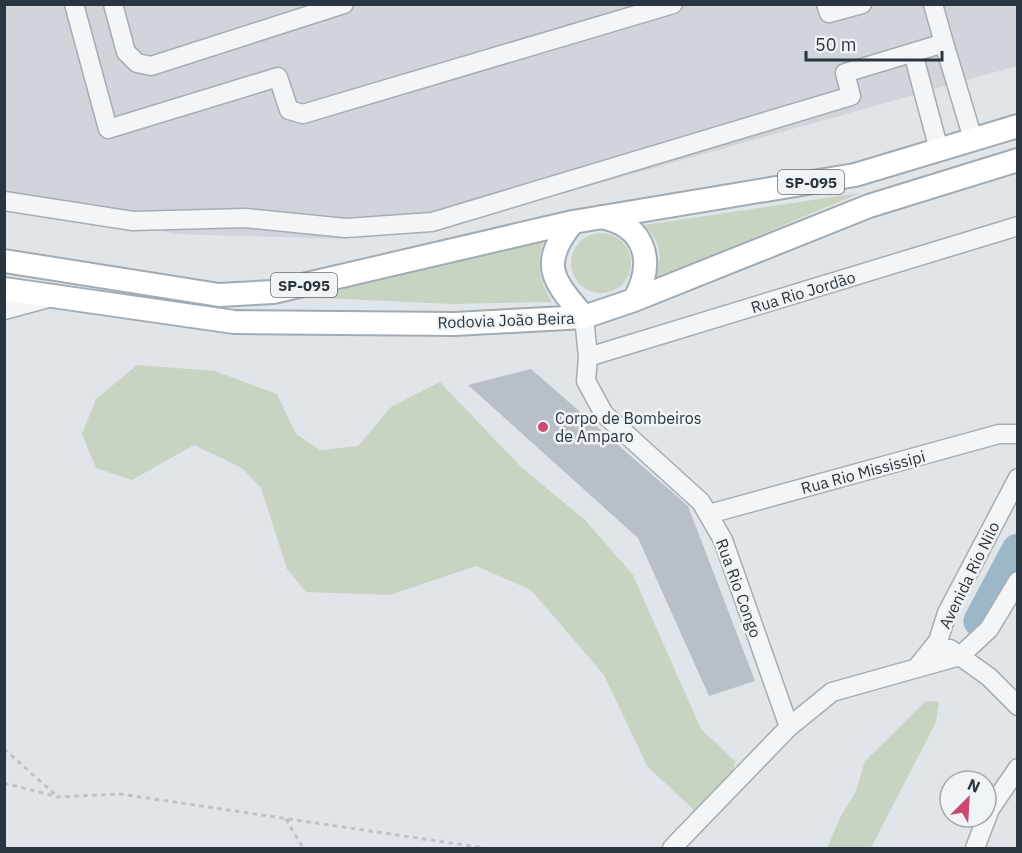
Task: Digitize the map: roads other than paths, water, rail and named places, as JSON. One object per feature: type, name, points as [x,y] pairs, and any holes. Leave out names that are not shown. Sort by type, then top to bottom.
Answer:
[{"type":"main road","name":"SP-095","points":[[4,261],[219,295],[273,292],[494,238],[573,222],[855,175],[1017,126]]},
{"type":"main road","name":"Rodovia João Beira","points":[[4,289],[234,322],[455,324],[584,317],[634,300],[869,206],[1017,160]]},
{"type":"main road","points":[[600,217],[614,220],[631,230],[643,246],[647,266],[634,300]]},
{"type":"main road","points":[[573,222],[554,252],[553,270],[559,288],[584,317]]},
{"type":"street","points":[[74,4],[108,129],[278,77],[289,110],[303,114],[672,4]]},
{"type":"street","points":[[114,4],[126,52],[137,63],[151,66],[344,4]]},
{"type":"street","points":[[826,4],[829,13],[862,4]]},
{"type":"street","points":[[933,4],[973,139]]},
{"type":"street","points":[[4,201],[133,221],[245,218],[346,228],[432,222],[852,96],[845,73],[944,43]]},
{"type":"street","points":[[913,53],[939,150]]},
{"type":"street","name":"Rua Rio Jordão","points":[[588,357],[1017,226]]},
{"type":"street","points":[[4,310],[57,296]]},
{"type":"street","name":"Rua Rio Congo","points":[[584,317],[588,357],[586,381],[604,414],[701,502],[709,514],[723,540],[789,728]]},
{"type":"street","name":"Rua Rio Mississipi","points":[[709,514],[999,434],[1017,434]]},
{"type":"street","name":"Avenida Rio Nilo","points":[[938,641],[947,613],[1017,478]]},
{"type":"street","points":[[672,849],[789,728],[832,692],[960,656],[989,629],[1017,581]]},
{"type":"street","points":[[918,666],[938,641],[989,677],[1017,706]]},
{"type":"street","points":[[975,849],[990,809],[1017,768]]},
{"type":"waterway","points":[[980,621],[1018,550]]},
{"type":"place","name":"Corpo de Bombeiros de Amparo","points":[[543,427]]}]
